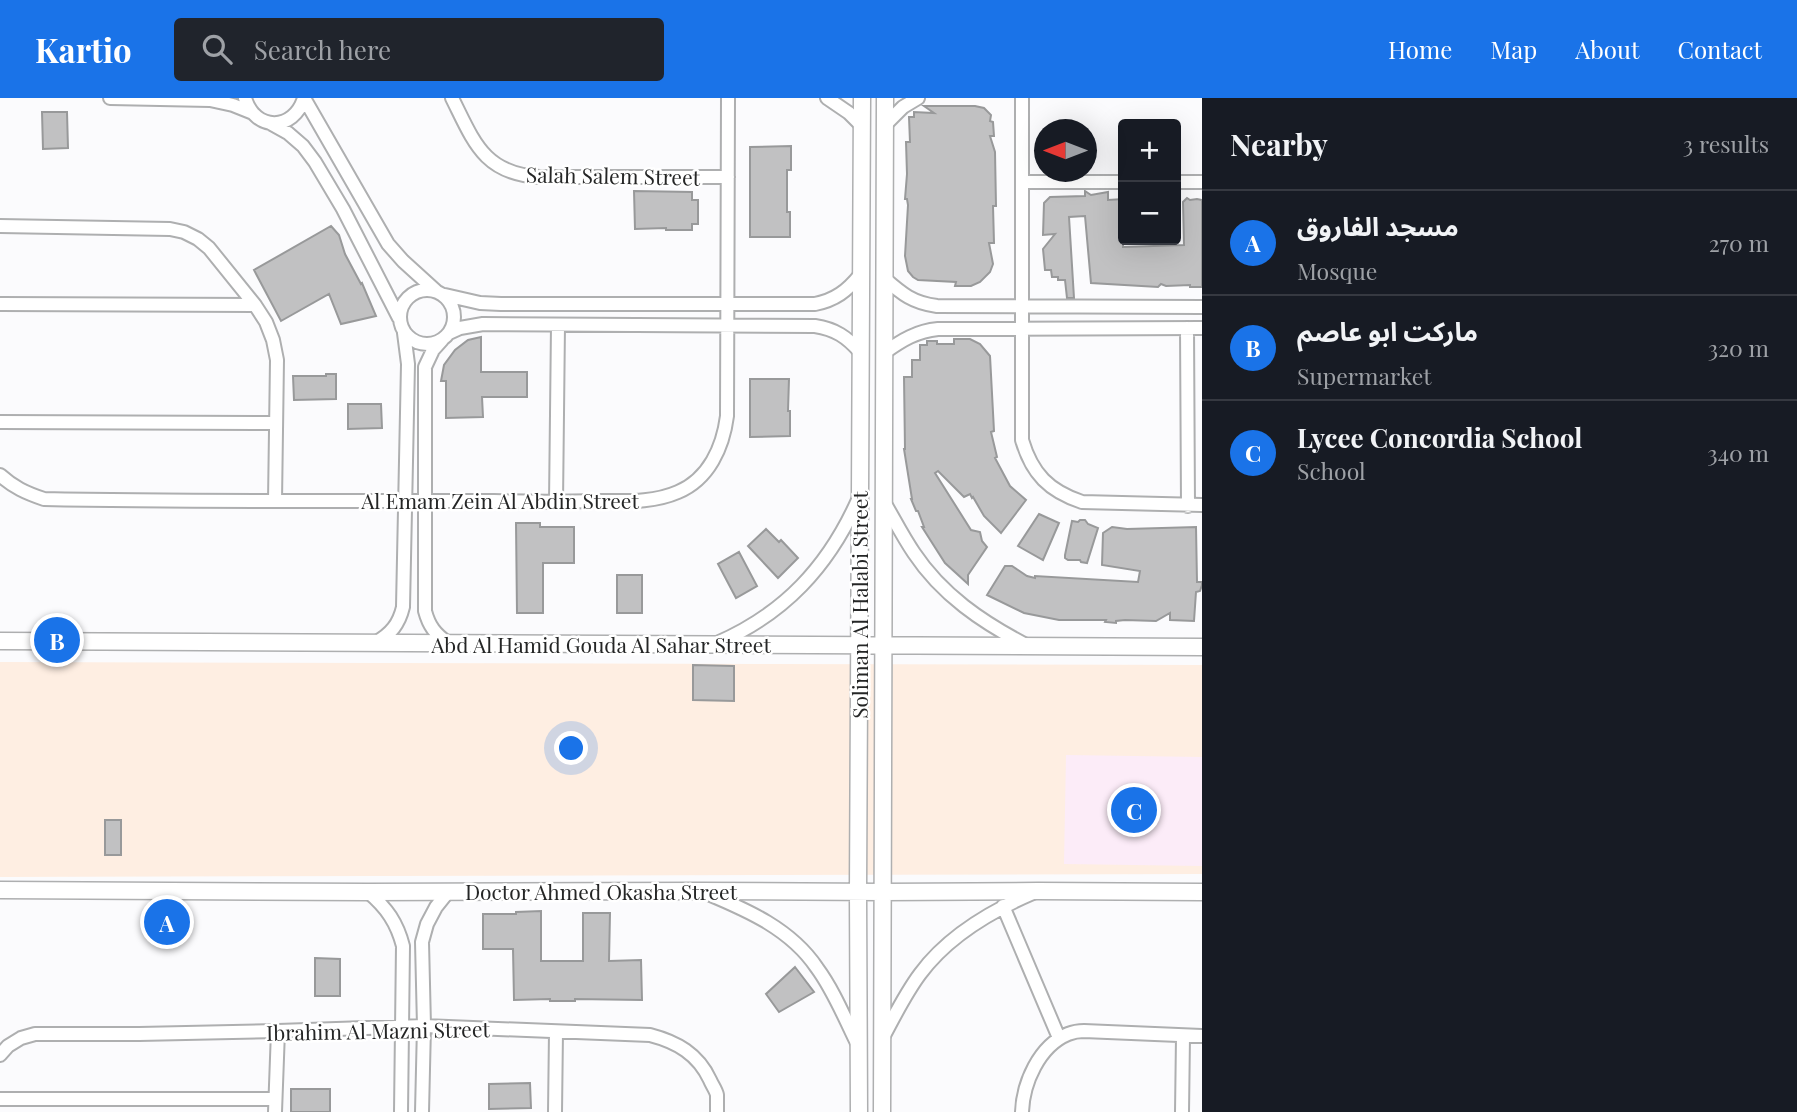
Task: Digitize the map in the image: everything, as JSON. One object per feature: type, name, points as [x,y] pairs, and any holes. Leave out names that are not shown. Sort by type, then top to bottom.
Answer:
[{"type":"street","points":[[110,98],[210,100],[253,113]]},
{"type":"street","points":[[246,98],[248,106],[257,118],[288,132],[315,162],[343,209],[399,318],[404,333],[408,364],[403,607],[394,629],[375,643]]},
{"type":"street","points":[[270,123],[279,123],[296,115],[304,98]]},
{"type":"street","points":[[304,98],[388,244],[454,309],[453,326],[433,350],[425,367],[425,611],[428,624],[436,635],[448,643]]},
{"type":"street","name":"Salah Salem Street","points":[[452,98],[479,148],[488,159],[512,173],[526,177],[728,177]]},
{"type":"street","name":"Al Emam Zein Al Abdin Street","points":[[0,475],[25,493],[44,499],[556,502],[648,500],[678,492],[694,482],[718,453],[727,416],[728,98]]},
{"type":"street","points":[[827,98],[862,125]]},
{"type":"street","name":"Soliman Al Halabi Street","points":[[859,1109],[862,98]]},
{"type":"street","name":"Soliman Al Halabi Street","points":[[882,1108],[885,98]]},
{"type":"street","points":[[885,125],[903,107],[918,98]]},
{"type":"street","points":[[1022,98],[1021,440],[1029,461],[1052,488],[1082,502],[1202,505]]},
{"type":"street","points":[[1022,182],[1118,182]]},
{"type":"street","points":[[1181,182],[1202,182]]},
{"type":"street","points":[[861,204],[885,204]]},
{"type":"street","points":[[0,226],[170,229],[184,232],[209,248],[255,305],[273,340],[277,360],[275,501]]},
{"type":"street","points":[[399,318],[400,309],[410,294],[428,289],[480,303],[501,304],[815,304],[842,295],[860,275]]},
{"type":"street","points":[[884,278],[909,299],[937,306],[1202,307]]},
{"type":"street","points":[[0,304],[255,305]]},
{"type":"street","points":[[404,333],[422,344],[432,344],[460,328],[471,325],[815,326],[840,333],[860,352]]},
{"type":"street","points":[[556,502],[558,325]]},
{"type":"street","points":[[1186,328],[1188,506]]},
{"type":"street","points":[[884,353],[911,335],[924,330],[1202,328]]},
{"type":"street","points":[[0,422],[276,423]]},
{"type":"street","points":[[860,435],[884,435]]},
{"type":"street","points":[[712,645],[758,621],[800,588],[819,568],[835,545],[859,497]]},
{"type":"street","points":[[884,502],[915,555],[933,578],[977,617],[1029,647]]},
{"type":"street","name":"Abd Al Hamid Gouda Al Sahar Street","points":[[0,641],[1202,647]]},
{"type":"street","name":"Doctor Ahmed Okasha Street","points":[[0,890],[1202,892]]},
{"type":"street","points":[[699,891],[746,910],[772,925],[796,945],[816,965],[830,987],[859,1047]]},
{"type":"street","points":[[882,1040],[909,991],[937,953],[960,933],[1003,906],[1038,891]]},
{"type":"street","points":[[368,892],[391,916],[399,930],[403,946],[401,1112]]},
{"type":"street","points":[[422,1112],[422,942],[427,924],[448,892]]},
{"type":"street","points":[[1003,906],[1059,1038]]},
{"type":"street","name":"Ibrahim Al Mazni Street","points":[[0,1055],[21,1038],[35,1034],[139,1034],[424,1026],[650,1035],[684,1048],[698,1060],[716,1094],[717,1112]]},
{"type":"street","points":[[0,1099],[275,1106],[278,1031]]},
{"type":"street","points":[[555,1112],[556,1032]]},
{"type":"street","points":[[1022,1112],[1027,1083],[1041,1058],[1059,1038],[1070,1032],[1202,1036]]},
{"type":"street","points":[[1182,1112],[1183,1037]]},
{"type":"street","points":[[859,1109],[882,1108]]},
{"type":"shaded area","points":[[0,662],[1202,665],[1202,874],[0,877]]},
{"type":"shaded area","points":[[1066,755],[1202,757],[1202,866],[1064,864]]},
{"type":"building","points":[[924,106],[984,108],[991,115],[990,121],[993,122],[994,136],[990,136],[995,152],[996,206],[993,206],[994,243],[989,243],[993,264],[990,272],[980,282],[971,286],[955,286],[956,282],[918,280],[908,271],[905,256],[908,205],[905,199],[906,142],[910,142],[909,117],[914,117],[914,112],[934,113]]},
{"type":"building","points":[[42,112],[67,112],[68,148],[43,149]]},
{"type":"building","points":[[791,146],[791,170],[787,170],[790,237],[750,237],[750,147]]},
{"type":"building","points":[[634,191],[692,192],[692,200],[698,200],[698,224],[692,224],[692,230],[635,229]]},
{"type":"building","points":[[1085,191],[1091,195],[1108,192],[1108,200],[1118,199],[1118,245],[1123,247],[1184,245],[1183,202],[1187,198],[1202,200],[1202,287],[1091,283],[1085,216],[1069,217],[1074,298],[1067,298],[1065,280],[1052,277],[1051,270],[1045,270],[1043,249],[1055,234],[1043,235],[1044,203],[1050,197],[1085,196]]},
{"type":"building","points":[[331,226],[339,235],[345,254],[362,283],[376,316],[341,324],[329,294],[281,321],[254,270]]},
{"type":"building","points":[[481,337],[481,372],[527,372],[527,397],[482,397],[483,417],[446,418],[446,381],[441,381],[444,365],[455,350],[468,340]]},
{"type":"building","points":[[954,339],[970,339],[980,344],[990,356],[994,431],[991,432],[997,457],[995,458],[1010,486],[1026,500],[1001,533],[984,516],[970,494],[964,497],[938,471],[935,473],[971,530],[980,532],[987,547],[968,575],[968,584],[945,563],[922,527],[918,511],[911,499],[904,449],[904,377],[912,377],[912,360],[920,360],[920,345],[927,345],[927,341],[954,344]]},
{"type":"building","points":[[336,374],[336,399],[294,400],[293,376]]},
{"type":"building","points":[[750,379],[789,379],[790,436],[750,437]]},
{"type":"building","points":[[348,404],[381,404],[382,428],[348,429]]},
{"type":"building","points":[[1039,514],[1059,523],[1043,560],[1018,546]]},
{"type":"building","points":[[1080,520],[1098,528],[1087,563],[1065,558],[1072,521]]},
{"type":"building","points":[[516,523],[540,523],[540,527],[574,527],[574,563],[543,563],[543,613],[517,613]]},
{"type":"building","points":[[1112,527],[1196,527],[1197,582],[1202,582],[1202,585],[1200,591],[1196,592],[1194,621],[1170,620],[1170,613],[1156,621],[1125,620],[1116,623],[1105,622],[1106,620],[1059,620],[1024,613],[987,595],[1005,566],[1012,566],[1035,578],[1138,582],[1140,571],[1102,565],[1103,533]]},
{"type":"building","points":[[766,529],[798,558],[778,578],[748,546]]},
{"type":"building","points":[[739,552],[757,586],[736,598],[718,564]]},
{"type":"building","points":[[617,575],[642,575],[642,613],[617,613]]},
{"type":"building","points":[[693,665],[734,666],[734,701],[693,700]]},
{"type":"building","points":[[105,820],[121,820],[121,855],[105,855]]},
{"type":"building","points":[[541,911],[541,961],[583,961],[583,913],[610,913],[609,961],[641,960],[642,1000],[514,1000],[513,949],[483,949],[483,914]]},
{"type":"building","points":[[315,958],[340,959],[340,996],[315,996]]},
{"type":"building","points":[[795,967],[814,992],[779,1012],[766,994]]},
{"type":"building","points":[[530,1083],[531,1108],[489,1109],[489,1084]]},
{"type":"building","points":[[291,1089],[330,1089],[330,1112],[291,1112]]},
{"type":"place","name":"ماركت ابو عاصم","points":[[57,640]]},
{"type":"place","name":"Lycee Concordia School","points":[[1134,810]]},
{"type":"place","name":"مسجد الفاروق","points":[[167,922]]}]
